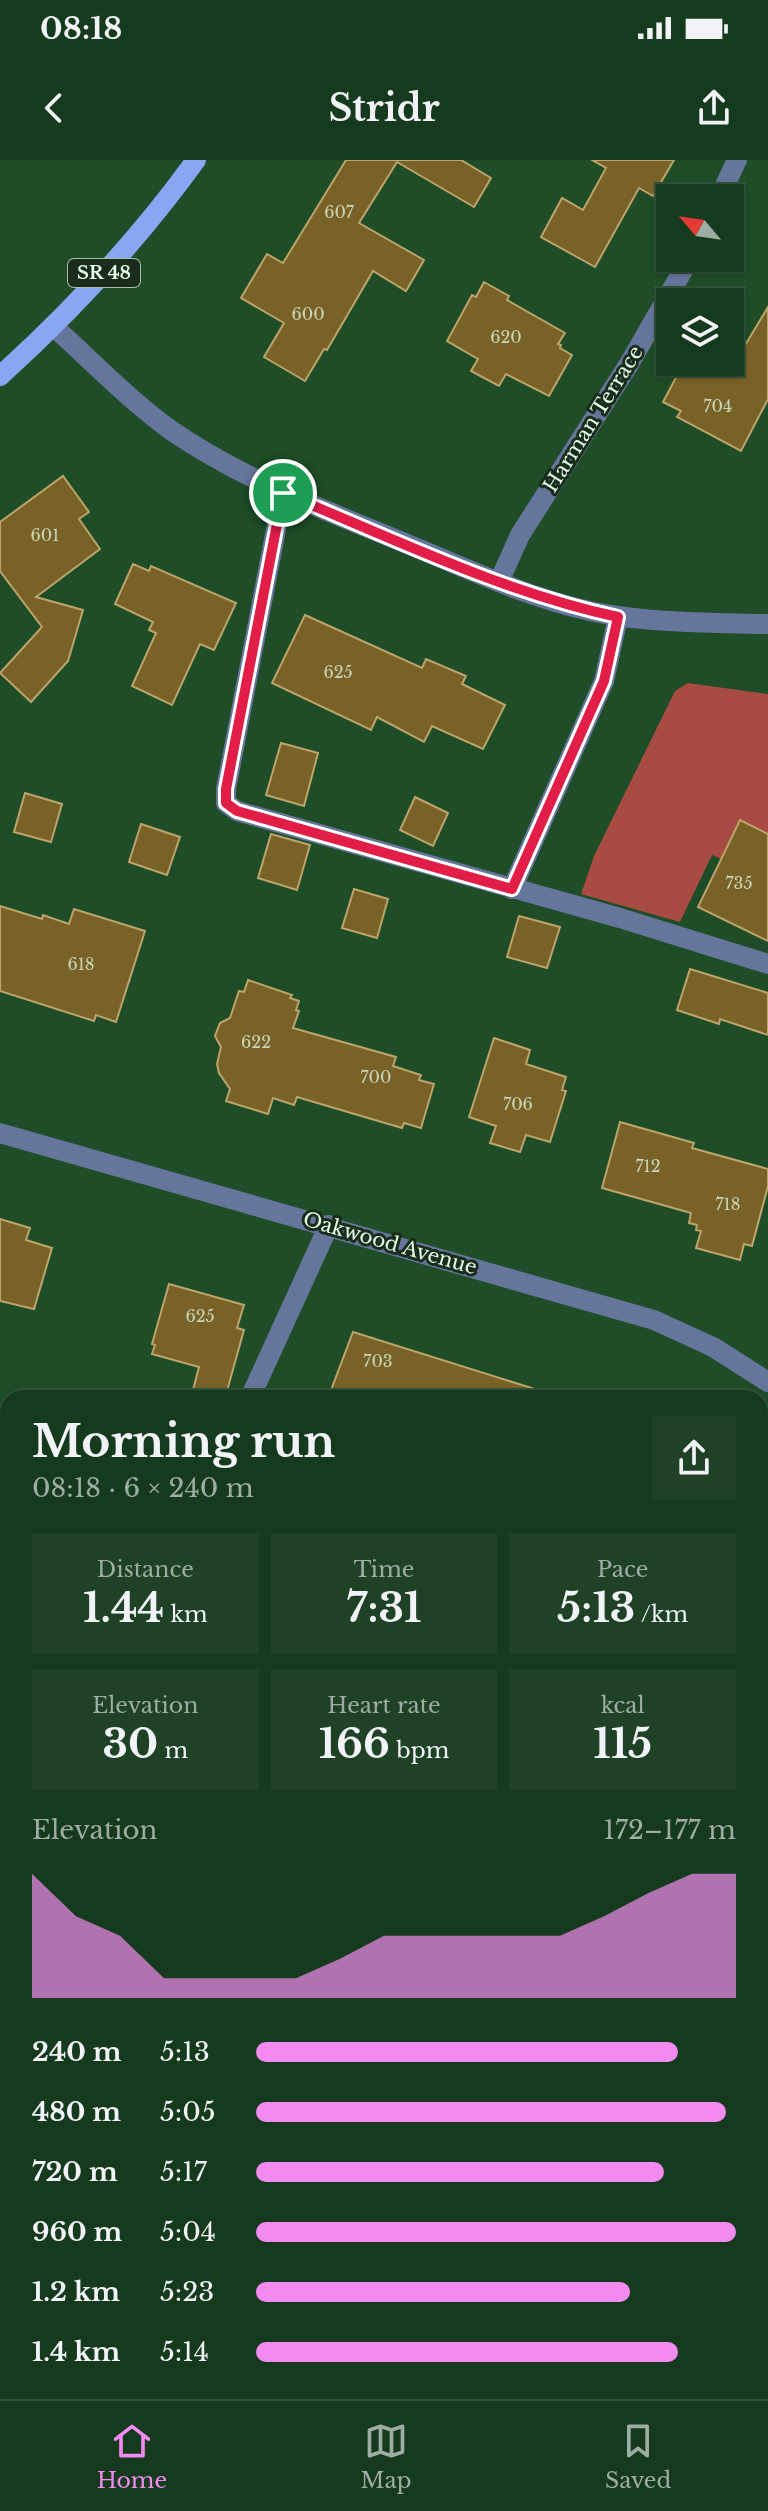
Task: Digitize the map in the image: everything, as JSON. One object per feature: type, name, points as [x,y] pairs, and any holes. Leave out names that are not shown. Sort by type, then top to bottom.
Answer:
[{"type":"main road","name":"SR 48","points":[[0,376],[54,327],[125,251],[196,160]]},
{"type":"street","points":[[726,184],[737,160]]},
{"type":"street","name":"Harman Terrace","points":[[499,582],[520,535],[629,364],[682,272]]},
{"type":"street","points":[[54,327],[172,431],[283,493],[565,606],[618,617],[768,624]]},
{"type":"street","points":[[283,493],[226,789],[226,803],[237,811],[620,918],[768,964]]},
{"type":"street","points":[[512,889],[604,681],[618,617]]},
{"type":"street","name":"Oakwood Avenue","points":[[0,1133],[654,1320],[713,1347],[768,1382]]},
{"type":"street","points":[[254,1390],[329,1225]]},
{"type":"shaded area","points":[[688,683],[768,694],[768,834],[741,821],[721,859],[712,855],[680,922],[581,894],[594,856],[675,691]]},
{"type":"building","points":[[346,160],[461,160],[491,178],[474,207],[397,162],[359,223],[424,260],[406,291],[373,271],[327,350],[324,349],[305,381],[264,357],[284,323],[241,298],[267,254],[283,263]]},
{"type":"building","points":[[592,160],[674,160],[660,184],[656,184],[653,196],[639,188],[595,267],[541,237],[562,198],[583,210],[606,168]]},
{"type":"building","points":[[484,282],[509,296],[507,300],[565,333],[558,344],[572,355],[549,396],[506,374],[499,386],[471,371],[478,359],[447,341],[472,295],[476,297]]},
{"type":"building","points":[[768,307],[768,399],[741,451],[677,417],[681,411],[663,402],[677,376],[744,376],[744,347]]},
{"type":"building","points":[[63,476],[89,512],[79,519],[100,549],[36,597],[83,610],[68,661],[31,702],[0,673],[42,627],[0,571],[0,522]]},
{"type":"building","points":[[133,564],[149,571],[151,566],[236,603],[214,650],[200,644],[172,705],[132,686],[156,633],[149,630],[153,622],[115,604]]},
{"type":"building","points":[[305,615],[422,668],[426,659],[466,676],[462,684],[505,705],[483,749],[432,726],[424,742],[377,717],[371,730],[272,683]]},
{"type":"building","points":[[281,743],[318,753],[304,806],[266,795]]},
{"type":"building","points":[[25,793],[62,804],[51,842],[14,832]]},
{"type":"building","points":[[415,797],[448,813],[433,846],[400,830]]},
{"type":"building","points":[[740,820],[768,834],[768,941],[698,907]]},
{"type":"building","points":[[141,824],[180,837],[167,875],[129,862]]},
{"type":"building","points":[[271,834],[310,845],[297,890],[258,878]]},
{"type":"building","points":[[354,889],[388,899],[377,938],[342,928]]},
{"type":"building","points":[[0,906],[69,924],[74,909],[145,931],[116,1022],[96,1015],[94,1021],[0,991]]},
{"type":"building","points":[[519,916],[560,927],[547,968],[507,957]]},
{"type":"building","points":[[690,969],[768,993],[768,1035],[720,1019],[719,1024],[677,1010]]},
{"type":"building","points":[[248,980],[292,995],[290,998],[299,1001],[293,1028],[396,1057],[393,1066],[421,1075],[419,1080],[434,1084],[421,1128],[404,1123],[402,1128],[297,1097],[294,1105],[273,1098],[268,1114],[226,1101],[230,1089],[219,1073],[217,1064],[221,1047],[215,1036],[220,1023],[230,1018],[239,991],[244,992]]},
{"type":"building","points":[[494,1038],[530,1050],[526,1064],[566,1077],[562,1090],[566,1091],[550,1142],[526,1135],[520,1152],[490,1143],[496,1126],[469,1117]]},
{"type":"building","points":[[620,1122],[694,1143],[692,1148],[768,1169],[768,1186],[752,1246],[744,1244],[740,1260],[696,1248],[701,1231],[696,1230],[697,1225],[689,1223],[691,1213],[602,1188]]},
{"type":"building","points":[[0,1219],[30,1228],[26,1240],[52,1248],[34,1309],[0,1301]]},
{"type":"building","points":[[169,1284],[244,1305],[237,1328],[244,1330],[227,1390],[193,1390],[199,1367],[152,1354],[155,1345],[152,1344]]},
{"type":"building","points":[[353,1332],[538,1390],[331,1390]]},
{"type":"route","points":[[283,493],[499,582],[565,606],[618,617],[604,681],[512,889],[237,811],[226,803],[226,789],[283,493]]}]
